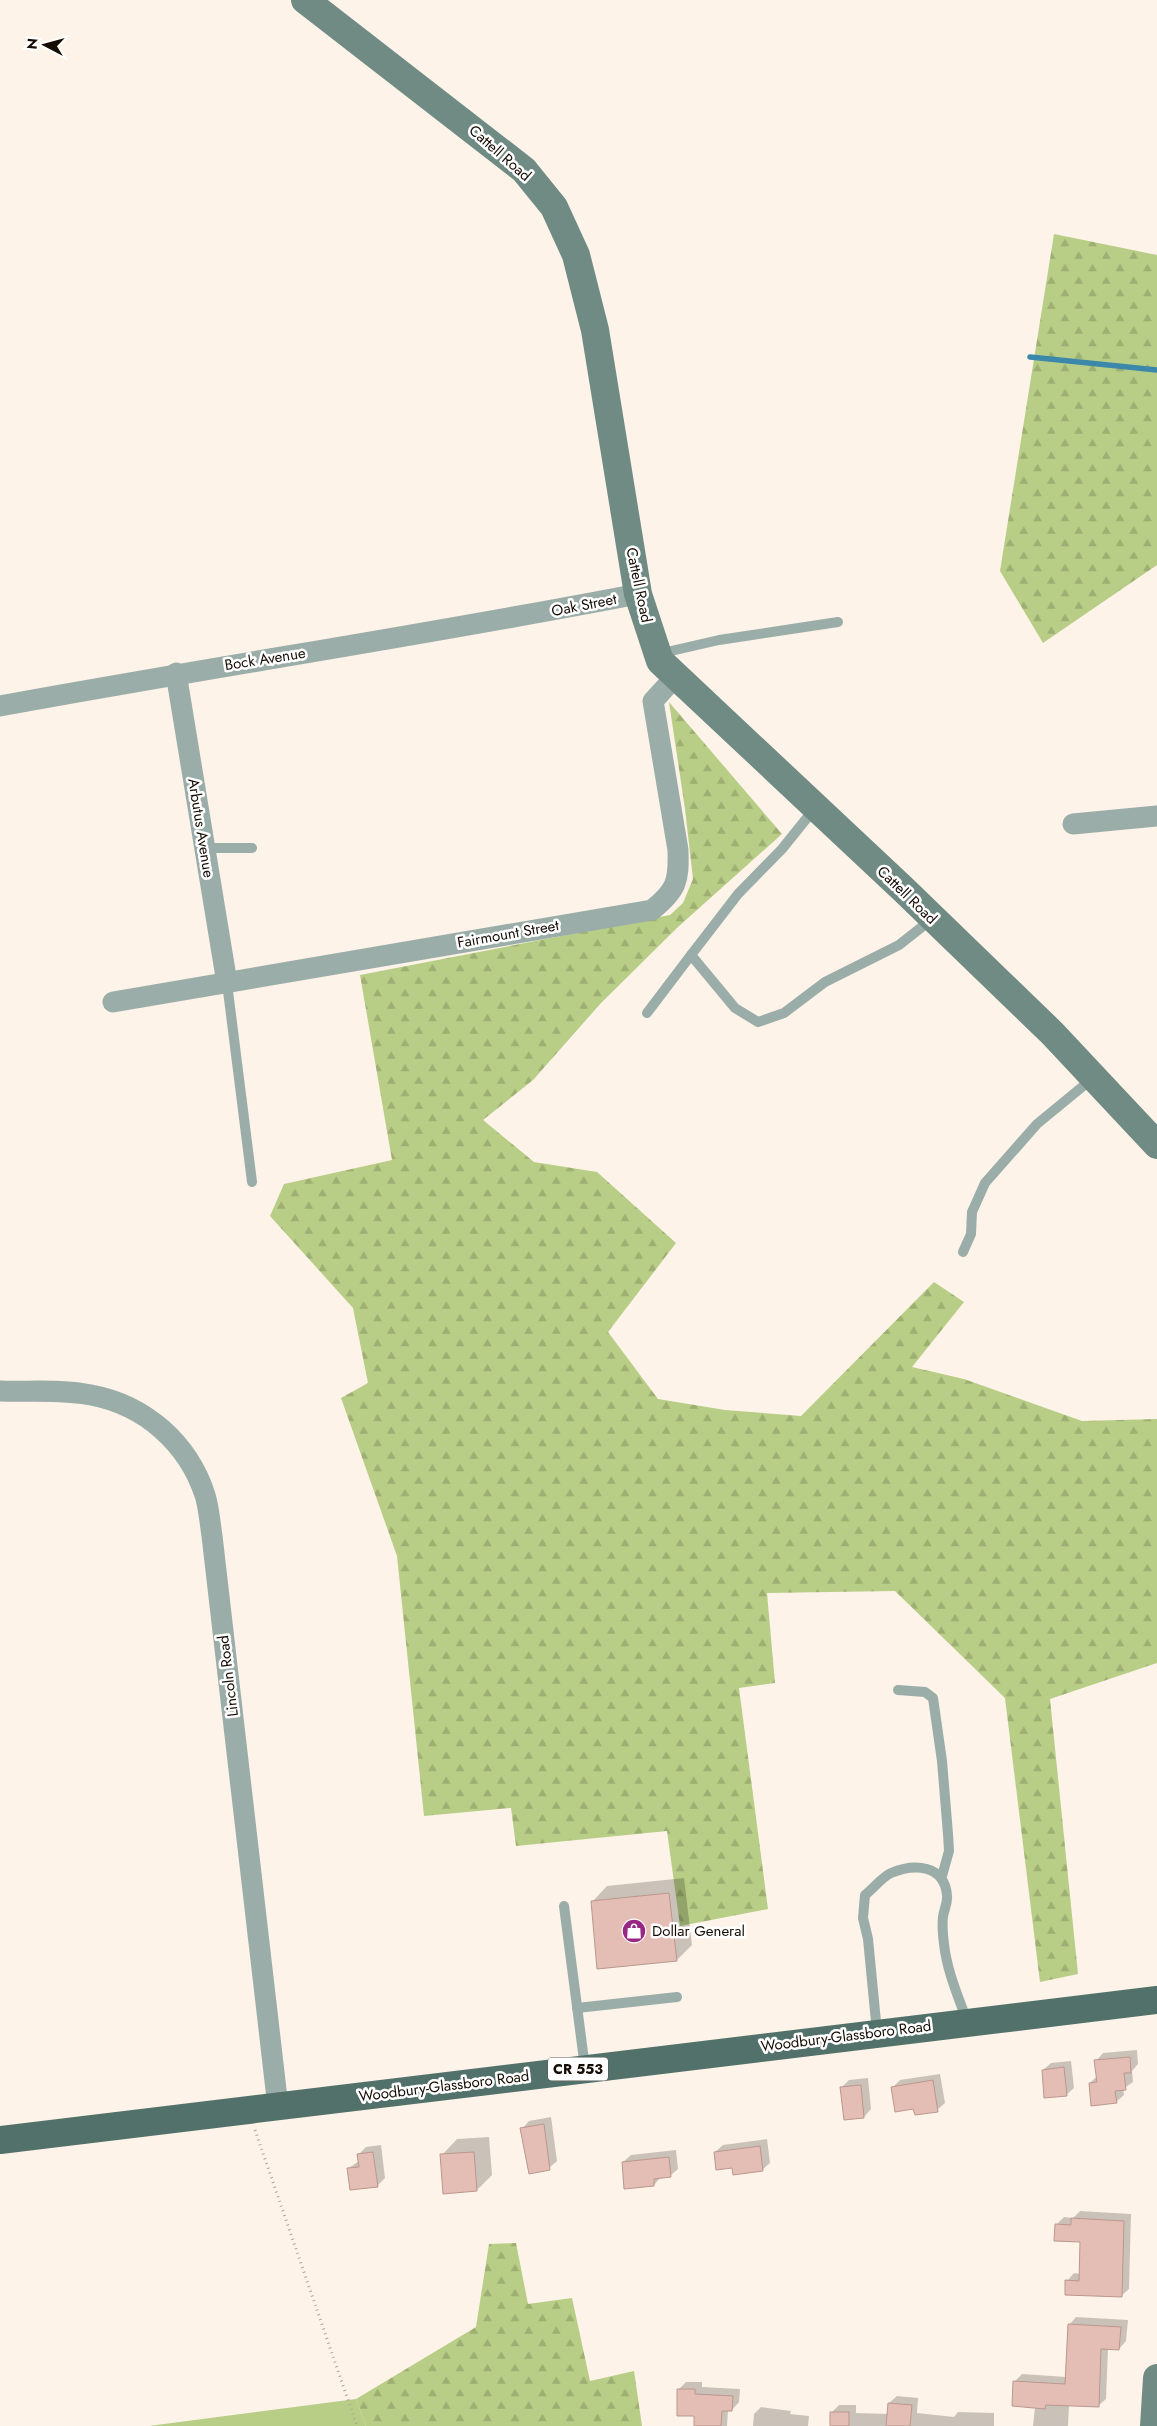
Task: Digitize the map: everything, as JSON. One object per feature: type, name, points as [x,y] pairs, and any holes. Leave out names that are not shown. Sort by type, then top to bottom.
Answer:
[{"type":"main road","name":"Woodbury-Glassboro Road","points":[[0,2140],[967,2021],[1157,2000]]},
{"type":"street","name":"Cattell Road","points":[[305,0],[524,170],[554,207],[576,255],[595,330],[638,594],[660,661],[1052,1033],[1157,1145]]},
{"type":"street","name":"Oak Street","points":[[530,615],[638,594]]},
{"type":"street","name":"Bock Avenue","points":[[0,706],[176,673],[530,615]]},
{"type":"street","name":"Arbutus Avenue","points":[[176,673],[227,983]]},
{"type":"street","name":"Fairmount Street","points":[[113,1002],[652,910],[669,897],[679,874],[678,850],[653,701],[676,676]]},
{"type":"street","points":[[1073,824],[1157,816]]},
{"type":"street","name":"Lincoln Road","points":[[0,1391],[68,1392],[91,1395],[115,1401],[144,1414],[170,1436],[188,1460],[193,1467],[205,1496],[212,1536],[278,2107]]},
{"type":"street","points":[[1154,2426],[1157,2378]]},
{"type":"lane","points":[[657,654],[719,640],[838,622]]},
{"type":"lane","points":[[648,1013],[738,894],[782,849],[816,808]]},
{"type":"lane","points":[[204,848],[252,848]]},
{"type":"lane","points":[[691,955],[735,1008],[758,1022],[784,1013],[825,982],[899,945],[932,918]]},
{"type":"lane","points":[[227,983],[252,1182]]},
{"type":"lane","points":[[963,1252],[971,1234],[972,1212],[985,1184],[1037,1124],[1093,1077]]},
{"type":"lane","points":[[898,1690],[925,1692],[933,1698],[942,1761],[948,1834],[948,1851],[942,1876],[948,1896],[943,1917],[947,1964],[967,2021]]},
{"type":"lane","points":[[877,2032],[868,1940],[863,1918],[866,1895],[891,1873],[925,1868],[932,1869],[942,1876]]},
{"type":"lane","points":[[564,1906],[585,2068]]},
{"type":"lane","points":[[577,2008],[677,1997]]},
{"type":"path","points":[[249,2110],[357,2426]]},
{"type":"green space","points":[[1054,234],[1157,255],[1157,565],[1043,643],[1000,571]]},
{"type":"green space","points":[[669,702],[782,834],[678,927],[601,1003],[533,1080],[483,1120],[534,1162],[597,1172],[676,1243],[608,1332],[658,1399],[725,1410],[801,1416],[934,1282],[964,1302],[912,1367],[964,1379],[1082,1421],[1157,1419],[1157,1663],[1050,1699],[1078,1974],[1040,1982],[1005,1698],[895,1591],[767,1593],[775,1683],[739,1688],[768,1909],[680,1926],[667,1831],[516,1846],[511,1808],[424,1816],[397,1556],[341,1398],[368,1383],[353,1308],[270,1216],[284,1184],[392,1160],[360,975],[670,915],[683,903],[693,879]]},
{"type":"green space","points":[[516,2243],[528,2304],[572,2298],[590,2381],[634,2371],[642,2426],[366,2426],[356,2399],[476,2327],[489,2244]]},
{"type":"green space","points":[[356,2399],[366,2426],[149,2426]]},
{"type":"building","name":"Dollar General","points":[[669,1893],[677,1961],[597,1969],[591,1901]]},
{"type":"building","points":[[1130,2057],[1131,2073],[1124,2073],[1126,2090],[1115,2091],[1117,2103],[1091,2106],[1089,2083],[1097,2082],[1094,2060]]},
{"type":"building","points":[[1064,2067],[1067,2096],[1044,2098],[1042,2070]]},
{"type":"building","points":[[933,2080],[938,2112],[915,2115],[913,2109],[895,2112],[891,2087]]},
{"type":"building","points":[[861,2085],[864,2118],[844,2120],[840,2087]]},
{"type":"building","points":[[544,2124],[550,2170],[529,2174],[520,2128]]},
{"type":"building","points":[[760,2146],[763,2171],[733,2175],[732,2168],[716,2170],[714,2152]]},
{"type":"building","points":[[373,2152],[378,2187],[350,2190],[347,2168],[359,2167],[357,2154]]},
{"type":"building","points":[[474,2152],[477,2191],[443,2194],[440,2154]]},
{"type":"building","points":[[669,2157],[671,2177],[654,2179],[654,2186],[624,2189],[622,2162]]},
{"type":"building","points":[[1071,2218],[1124,2221],[1122,2297],[1065,2295],[1065,2280],[1079,2281],[1080,2242],[1054,2241],[1055,2224],[1071,2225]]},
{"type":"building","points":[[1068,2324],[1121,2327],[1119,2350],[1101,2349],[1099,2407],[1046,2405],[1045,2409],[1012,2406],[1013,2381],[1065,2384]]},
{"type":"building","points":[[677,2389],[695,2389],[695,2394],[733,2396],[732,2411],[722,2411],[721,2426],[694,2426],[694,2416],[677,2416]]},
{"type":"building","points":[[888,2403],[912,2405],[910,2426],[886,2426]]},
{"type":"building","points":[[830,2412],[849,2412],[849,2426],[830,2426]]},
{"type":"waterway","points":[[1030,357],[1157,370]]},
{"type":"place","name":"Dollar General","points":[[634,1931]]}]
